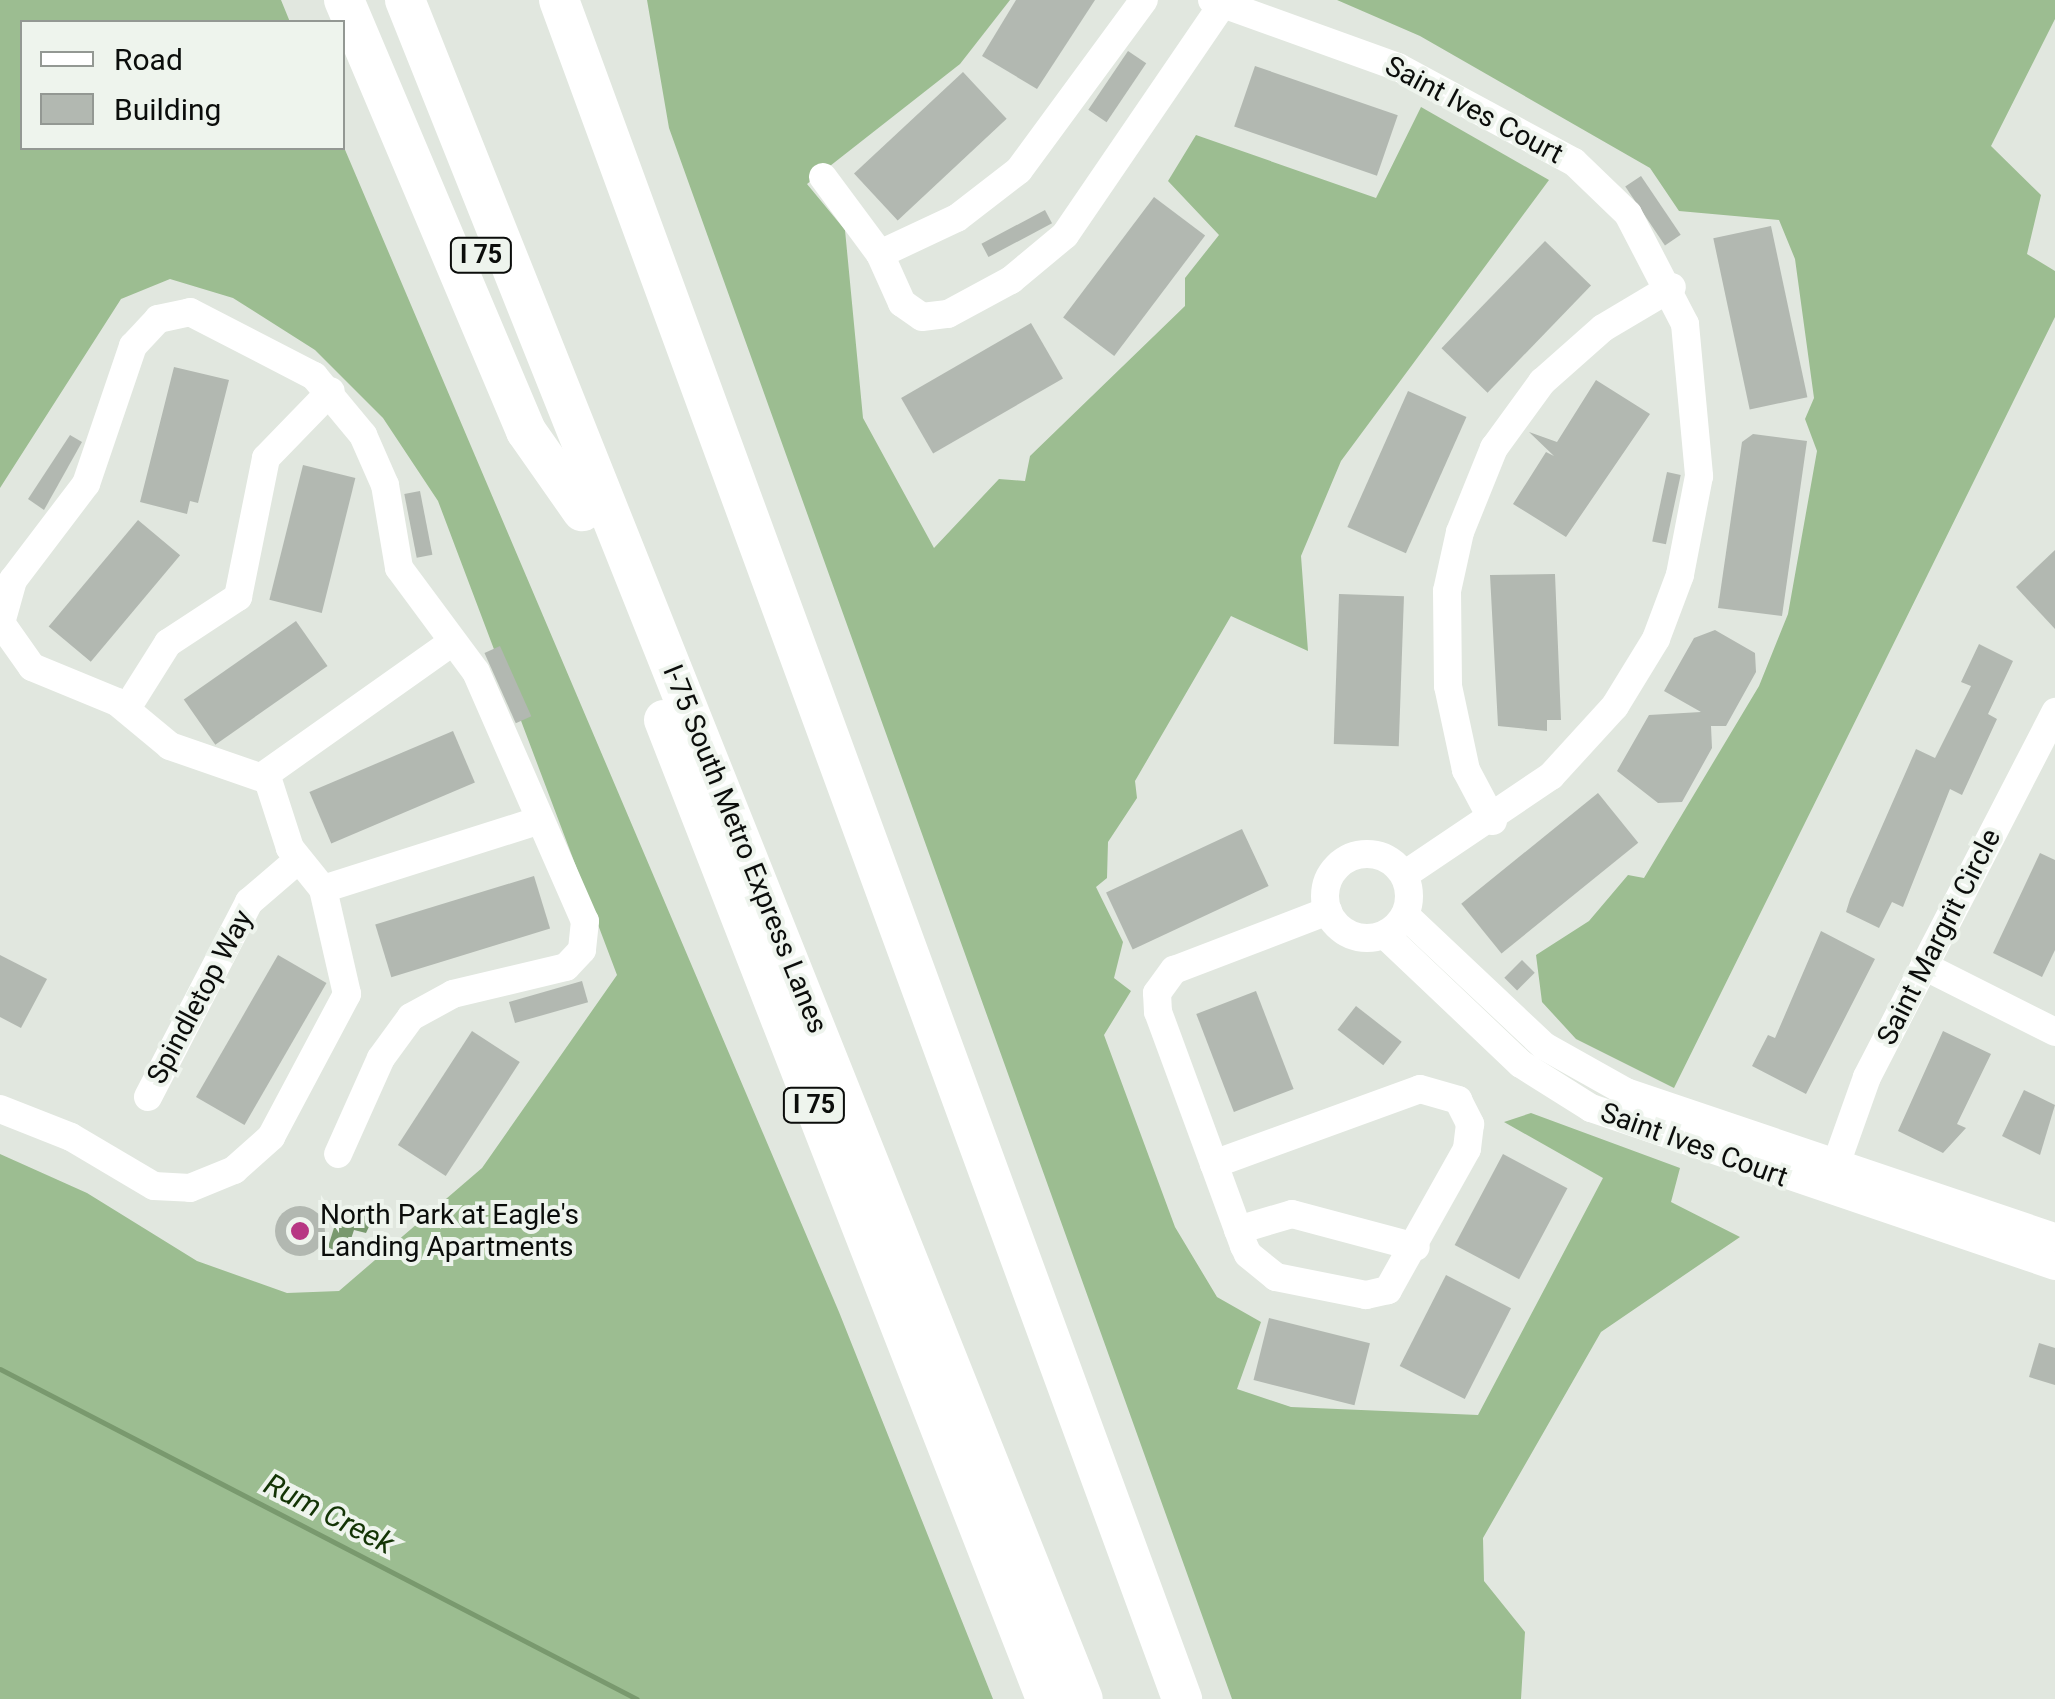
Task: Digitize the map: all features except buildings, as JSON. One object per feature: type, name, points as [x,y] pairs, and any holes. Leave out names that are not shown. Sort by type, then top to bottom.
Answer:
[{"type":"highway","points":[[344,0],[526,431],[582,511]]},
{"type":"highway","name":"I 75","points":[[380,0],[1046,1699]]},
{"type":"highway","name":"I-75 South Metro Express Lanes","points":[[405,0],[1083,1699]]},
{"type":"highway","points":[[559,0],[1182,1699]]},
{"type":"street","points":[[880,254],[966,212],[1019,170],[1144,0]]},
{"type":"street","name":"Saint Ives Court","points":[[824,177],[880,254],[902,303],[926,318],[1026,270],[1099,193],[1217,3],[1398,67],[1546,144],[1619,203],[1672,287],[1688,338],[1700,456],[1676,587],[1604,720],[1493,821],[1404,875]]},
{"type":"street","points":[[1493,821],[1466,770],[1448,686],[1447,590],[1460,532],[1494,448],[1542,382],[1603,328],[1672,287]]},
{"type":"street","points":[[0,1109],[71,1137],[137,1179],[190,1188],[234,1170],[271,1137],[346,994],[323,889],[298,860],[263,776],[170,746],[127,708],[21,659],[1,611],[13,580],[86,484],[133,346],[158,319],[199,314],[331,391],[385,485],[399,568],[448,645],[476,672],[538,822],[582,911],[578,956],[453,994],[411,1018],[381,1058],[338,1154]]},
{"type":"street","points":[[127,708],[168,643],[238,597],[266,458],[331,391]]},
{"type":"street","points":[[263,776],[448,645]]},
{"type":"street","name":"Saint Margrit Circle","points":[[1830,1179],[1924,966],[2055,712]]},
{"type":"street","points":[[323,889],[538,822]]},
{"type":"street","points":[[1378,856],[1404,875],[1395,925],[1352,936],[1328,911],[1328,882],[1348,858],[1378,856]]},
{"type":"street","name":"Spindletop Way","points":[[148,1097],[250,902],[298,860]]},
{"type":"street","points":[[1214,1164],[1411,1091],[1441,1090],[1463,1107],[1469,1141],[1394,1286],[1366,1296],[1268,1275],[1238,1230],[1158,1012],[1160,986],[1174,970],[1328,911]]},
{"type":"street","name":"Saint Ives Court","points":[[1395,925],[1493,998],[1559,1056],[1626,1092],[1830,1179]]},
{"type":"street","name":"Saint Ives Court","points":[[1395,925],[1470,1018],[1521,1064],[1614,1120],[1830,1179],[2045,1248]]},
{"type":"street","points":[[1924,966],[2055,1032]]},
{"type":"street","points":[[1470,1018],[1493,998]]},
{"type":"street","points":[[1614,1120],[1626,1092]]},
{"type":"street","points":[[1238,1230],[1292,1214],[1416,1247]]},
{"type":"shaded area","points":[[0,0],[281,0],[289,20],[20,20],[20,150],[345,150],[839,1312],[993,1699],[0,1699],[0,1154],[87,1193],[197,1261],[287,1293],[339,1291],[482,1168],[617,975],[438,501],[383,418],[315,350],[233,298],[170,279],[121,299],[0,488]]},
{"type":"shaded area","points":[[647,0],[1010,0],[960,64],[807,184],[845,230],[863,418],[934,548],[999,479],[1025,481],[1030,456],[1185,306],[1185,278],[1219,235],[1168,181],[1196,135],[1376,198],[1421,107],[1549,180],[1341,461],[1301,556],[1308,651],[1231,616],[1135,781],[1137,798],[1108,842],[1107,878],[1096,887],[1123,942],[1114,978],[1131,991],[1104,1035],[1175,1227],[1217,1297],[1261,1322],[1237,1389],[1291,1407],[1478,1415],[1603,1178],[1504,1122],[1531,1113],[1680,1168],[1671,1202],[1740,1237],[1601,1332],[1483,1538],[1484,1581],[1525,1632],[1521,1699],[1232,1699],[669,128]]},
{"type":"shaded area","points":[[1337,0],[2055,0],[2055,19],[1991,146],[2041,195],[2027,254],[2055,271],[2055,317],[1674,1088],[1576,1039],[1542,1002],[1536,955],[1589,921],[1628,875],[1644,878],[1759,686],[1788,614],[1817,451],[1805,419],[1814,398],[1795,259],[1779,220],[1679,211],[1650,168],[1420,36]]},
{"type":"shaded area","points":[[354,1207],[375,1214],[366,1233],[354,1230],[345,1257],[328,1247],[338,1215]]},
{"type":"waterway","name":"Rum Creek","points":[[0,1369],[637,1699]]},
{"type":"place","name":"North Park at Eagle's Landing Apartments","points":[[300,1231]]}]
